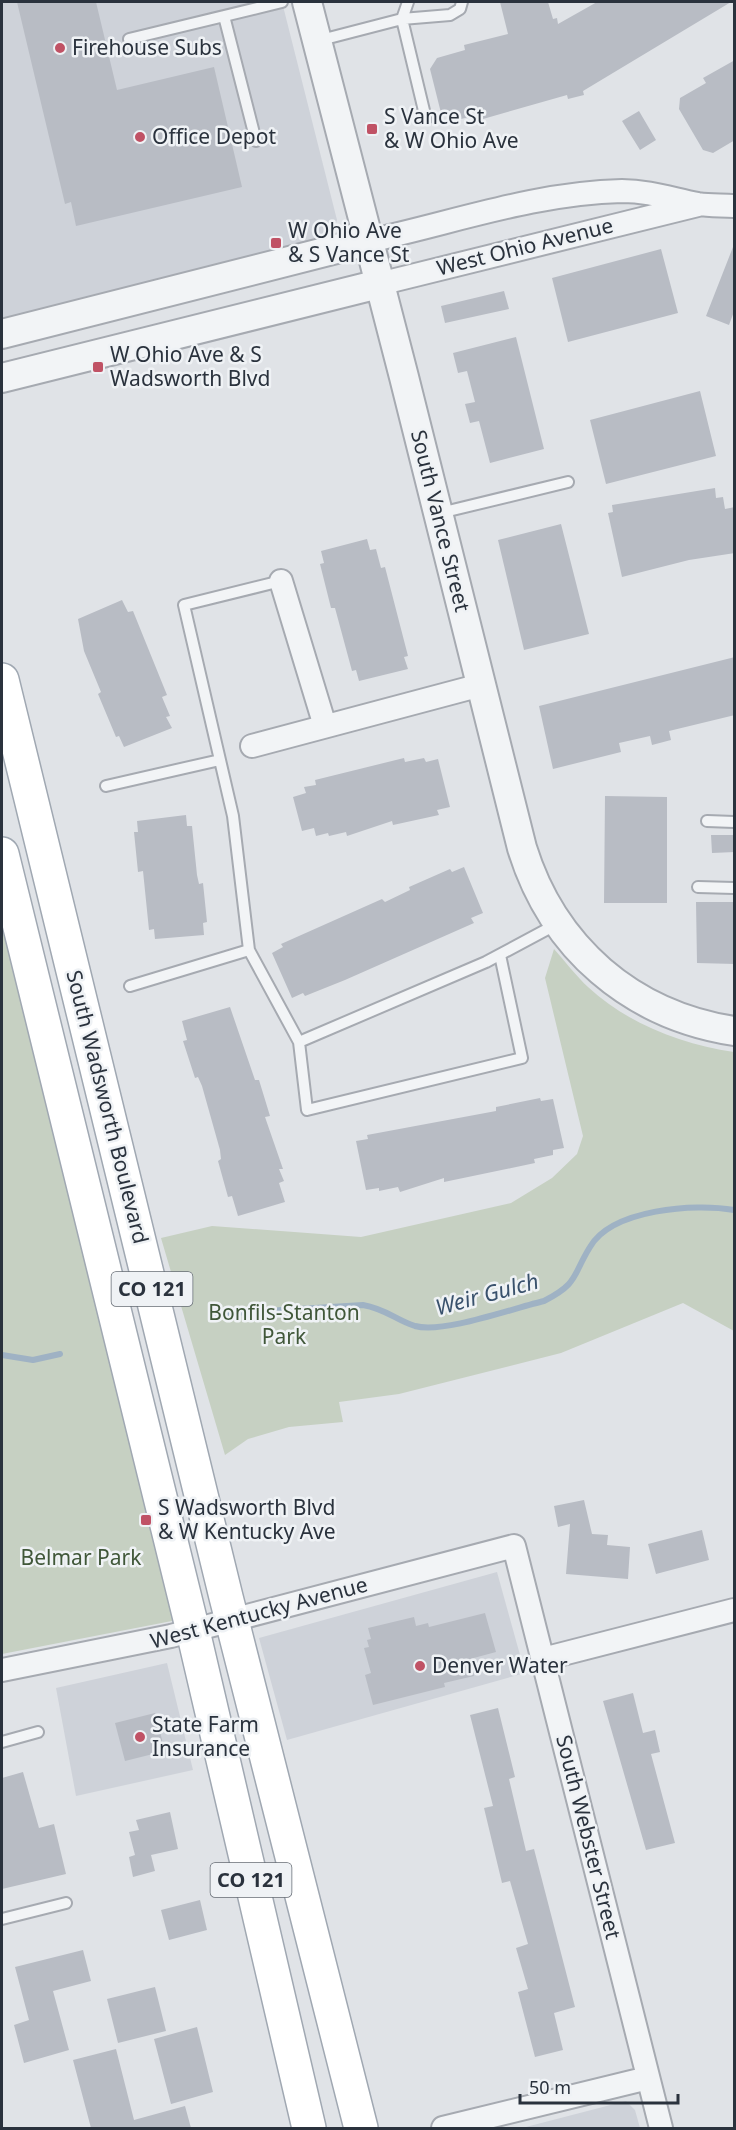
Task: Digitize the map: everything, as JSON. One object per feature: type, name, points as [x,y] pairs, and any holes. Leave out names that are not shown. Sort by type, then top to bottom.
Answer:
[{"type":"main road","name":"South Wadsworth Boulevard","points":[[2,680],[232,1620],[360,2128]]},
{"type":"main road","name":"South Wadsworth Boulevard","points":[[2,854],[193,1631],[309,2128]]},
{"type":"street","name":"South Vance Street","points":[[304,3],[317,41],[526,861],[535,885],[558,924],[594,964],[642,1002],[687,1021],[735,1031]]},
{"type":"street","name":"West Ohio Avenue","points":[[2,334],[540,199],[571,194],[648,193],[699,204],[735,206]]},
{"type":"street","name":"West Ohio Avenue","points":[[2,378],[699,204]]},
{"type":"street","points":[[281,580],[325,726]]},
{"type":"street","points":[[252,746],[481,685]]},
{"type":"street","name":"West Kentucky Avenue","points":[[2,1670],[120,1648],[193,1631],[514,1546]]},
{"type":"street","name":"South Webster Street","points":[[514,1546],[661,2128]]},
{"type":"street","points":[[543,1659],[735,1611]]},
{"type":"street","points":[[443,2128],[648,2078]]},
{"type":"lane","points":[[408,2],[402,19],[426,119]]},
{"type":"lane","points":[[317,41],[402,19],[450,15],[460,9],[462,2]]},
{"type":"lane","points":[[129,39],[224,16],[304,3]]},
{"type":"lane","points":[[224,16],[256,141]]},
{"type":"lane","points":[[438,514],[568,482]]},
{"type":"lane","points":[[281,580],[184,605],[233,816],[249,950],[299,1042],[307,1110],[522,1058],[500,955]]},
{"type":"lane","points":[[106,786],[220,760]]},
{"type":"lane","points":[[707,821],[735,822]]},
{"type":"lane","points":[[698,888],[735,888]]},
{"type":"lane","points":[[299,1042],[500,955],[558,924]]},
{"type":"lane","points":[[130,986],[249,950]]},
{"type":"lane","points":[[2,1742],[38,1732]]},
{"type":"lane","points":[[2,1919],[66,1903]]},
{"type":"shaded area","points":[[2,2],[282,2],[337,220],[335,227],[327,237],[2,323]]},
{"type":"shaded area","points":[[497,1572],[525,1673],[287,1740],[259,1638]]},
{"type":"shaded area","points":[[167,1663],[193,1770],[76,1796],[56,1688]]},
{"type":"shaded area","points":[[626,2101],[635,2110],[640,2128],[522,2128]]},
{"type":"green space","name":"Belmar Park","points":[[2,911],[177,1620],[2,1654]]},
{"type":"green space","name":"Bonfils-Stanton Park","points":[[554,949],[588,987],[620,1012],[675,1038],[734,1052],[734,1331],[683,1303],[561,1353],[399,1394],[339,1402],[343,1422],[289,1427],[248,1439],[225,1455],[161,1238],[212,1226],[361,1237],[511,1203],[552,1178],[577,1154],[583,1136],[545,978]]},
{"type":"building","name":"Office Depot","points":[[17,2],[96,2],[117,90],[214,67],[242,187],[76,226],[71,202],[65,204]]},
{"type":"building","points":[[500,2],[548,2],[553,19],[557,18],[558,24],[597,2],[731,2],[583,91],[584,95],[568,99],[567,95],[483,119],[481,114],[453,121],[441,113],[430,69],[437,58],[465,50],[464,45],[508,34]]},
{"type":"building","points":[[735,60],[735,140],[713,153],[703,150],[679,109],[680,98],[706,83],[703,78]]},
{"type":"building","points":[[639,111],[656,140],[640,150],[622,121]]},
{"type":"building","points":[[733,247],[735,309],[729,325],[706,316]]},
{"type":"building","points":[[661,249],[678,313],[568,342],[552,278]]},
{"type":"building","points":[[504,291],[509,309],[445,323],[441,306]]},
{"type":"building","points":[[516,337],[544,449],[490,463],[479,421],[470,423],[465,404],[475,402],[467,371],[458,373],[453,353]]},
{"type":"building","points":[[700,391],[716,456],[606,484],[590,420]]},
{"type":"building","points":[[715,488],[716,498],[723,497],[725,509],[735,507],[735,553],[689,560],[622,577],[608,513],[613,512],[612,505]]},
{"type":"building","points":[[561,524],[589,634],[524,650],[498,540]]},
{"type":"building","points":[[367,539],[370,550],[376,549],[381,568],[385,567],[408,656],[404,657],[408,669],[359,681],[356,670],[352,671],[335,608],[331,608],[320,564],[324,563],[321,551]]},
{"type":"building","points":[[122,600],[128,612],[133,611],[167,695],[162,697],[170,716],[166,717],[172,728],[124,747],[119,736],[116,737],[98,694],[101,692],[84,651],[78,619]]},
{"type":"building","points":[[735,657],[735,715],[669,731],[671,740],[652,745],[650,736],[619,743],[621,752],[553,769],[539,706]]},
{"type":"building","points":[[404,758],[405,762],[424,758],[426,762],[438,759],[450,807],[437,810],[439,815],[393,825],[392,821],[347,836],[346,832],[316,836],[314,828],[302,831],[293,797],[306,793],[304,787],[316,785],[315,780]]},
{"type":"building","points":[[605,796],[667,797],[667,903],[604,903]]},
{"type":"building","points":[[186,815],[187,826],[192,826],[199,884],[203,883],[207,922],[203,923],[204,935],[155,939],[154,929],[149,930],[143,871],[138,872],[134,832],[138,832],[137,821]]},
{"type":"building","points":[[711,835],[735,835],[735,852],[712,853]]},
{"type":"building","points":[[464,867],[483,913],[471,918],[474,923],[345,980],[305,996],[303,993],[292,998],[272,953],[283,947],[281,944],[382,899],[385,902],[410,890],[409,887],[450,869],[452,872]]},
{"type":"building","points":[[696,902],[735,902],[735,964],[697,963]]},
{"type":"building","points":[[230,1007],[255,1080],[259,1080],[270,1116],[265,1117],[283,1169],[279,1169],[284,1181],[279,1183],[285,1202],[238,1216],[232,1196],[228,1197],[218,1161],[221,1159],[220,1150],[202,1086],[198,1077],[195,1078],[183,1041],[187,1040],[182,1021]]},
{"type":"building","points":[[540,1098],[541,1101],[553,1099],[564,1148],[553,1150],[553,1155],[534,1159],[535,1163],[444,1182],[444,1178],[400,1192],[398,1187],[379,1191],[379,1188],[366,1190],[356,1141],[368,1139],[367,1135],[496,1111],[496,1107]]},
{"type":"building","points":[[584,1500],[592,1534],[608,1535],[607,1545],[630,1547],[628,1579],[566,1574],[570,1524],[558,1527],[554,1506]]},
{"type":"building","points":[[702,1530],[709,1560],[656,1574],[648,1544]]},
{"type":"building","name":"Denver Water","points":[[485,1613],[496,1652],[470,1659],[474,1676],[444,1683],[445,1687],[373,1705],[365,1675],[371,1673],[364,1648],[369,1647],[367,1640],[371,1639],[368,1628],[414,1617],[416,1626],[428,1623],[429,1627]]},
{"type":"building","points":[[633,1693],[643,1733],[655,1730],[660,1752],[651,1754],[675,1843],[646,1850],[603,1701]]},
{"type":"building","points":[[498,1708],[515,1777],[509,1779],[526,1851],[534,1849],[575,2007],[554,2013],[563,2050],[535,2057],[518,1992],[528,1989],[516,1948],[528,1944],[510,1881],[502,1883],[484,1808],[493,1806],[470,1715]]},
{"type":"building","name":"State Farm Insurance","points":[[155,1713],[165,1751],[125,1761],[115,1723]]},
{"type":"building","points":[[23,1772],[39,1828],[54,1824],[66,1874],[2,1889],[2,1778]]},
{"type":"building","points":[[170,1812],[178,1849],[151,1855],[155,1871],[133,1877],[129,1857],[135,1855],[129,1832],[139,1830],[136,1820]]},
{"type":"building","points":[[200,1900],[207,1930],[169,1940],[161,1910]]},
{"type":"building","points":[[83,1950],[91,1981],[53,1991],[69,2050],[24,2063],[14,2025],[29,2020],[15,1967]]},
{"type":"building","points":[[155,1987],[166,2031],[118,2043],[107,1999]]},
{"type":"building","points":[[197,2027],[213,2092],[171,2104],[154,2039]]},
{"type":"building","points":[[116,2049],[134,2120],[185,2106],[191,2128],[91,2128],[73,2060]]},
{"type":"waterway","name":"Weir Gulch","points":[[216,1314],[363,1305],[378,1309],[415,1326],[427,1328],[460,1323],[544,1301],[555,1295],[569,1284],[590,1247],[601,1234],[616,1224],[635,1217],[677,1209],[698,1207],[734,1210]]},
{"type":"waterway","name":"Weir Gulch","points":[[2,1355],[33,1360],[60,1354]]},
{"type":"place","name":"Firehouse Subs","points":[[60,48]]},
{"type":"place","name":"S Vance St & W Ohio Ave","points":[[372,129]]},
{"type":"place","name":"Office Depot","points":[[140,137]]},
{"type":"place","name":"W Ohio Ave & S Vance St","points":[[276,243]]},
{"type":"place","name":"W Ohio Ave & S Wadsworth Blvd","points":[[98,367]]},
{"type":"place","name":"S Wadsworth Blvd & W Kentucky Ave","points":[[146,1520]]},
{"type":"place","name":"Denver Water","points":[[420,1666]]},
{"type":"place","name":"State Farm Insurance","points":[[140,1737]]}]
